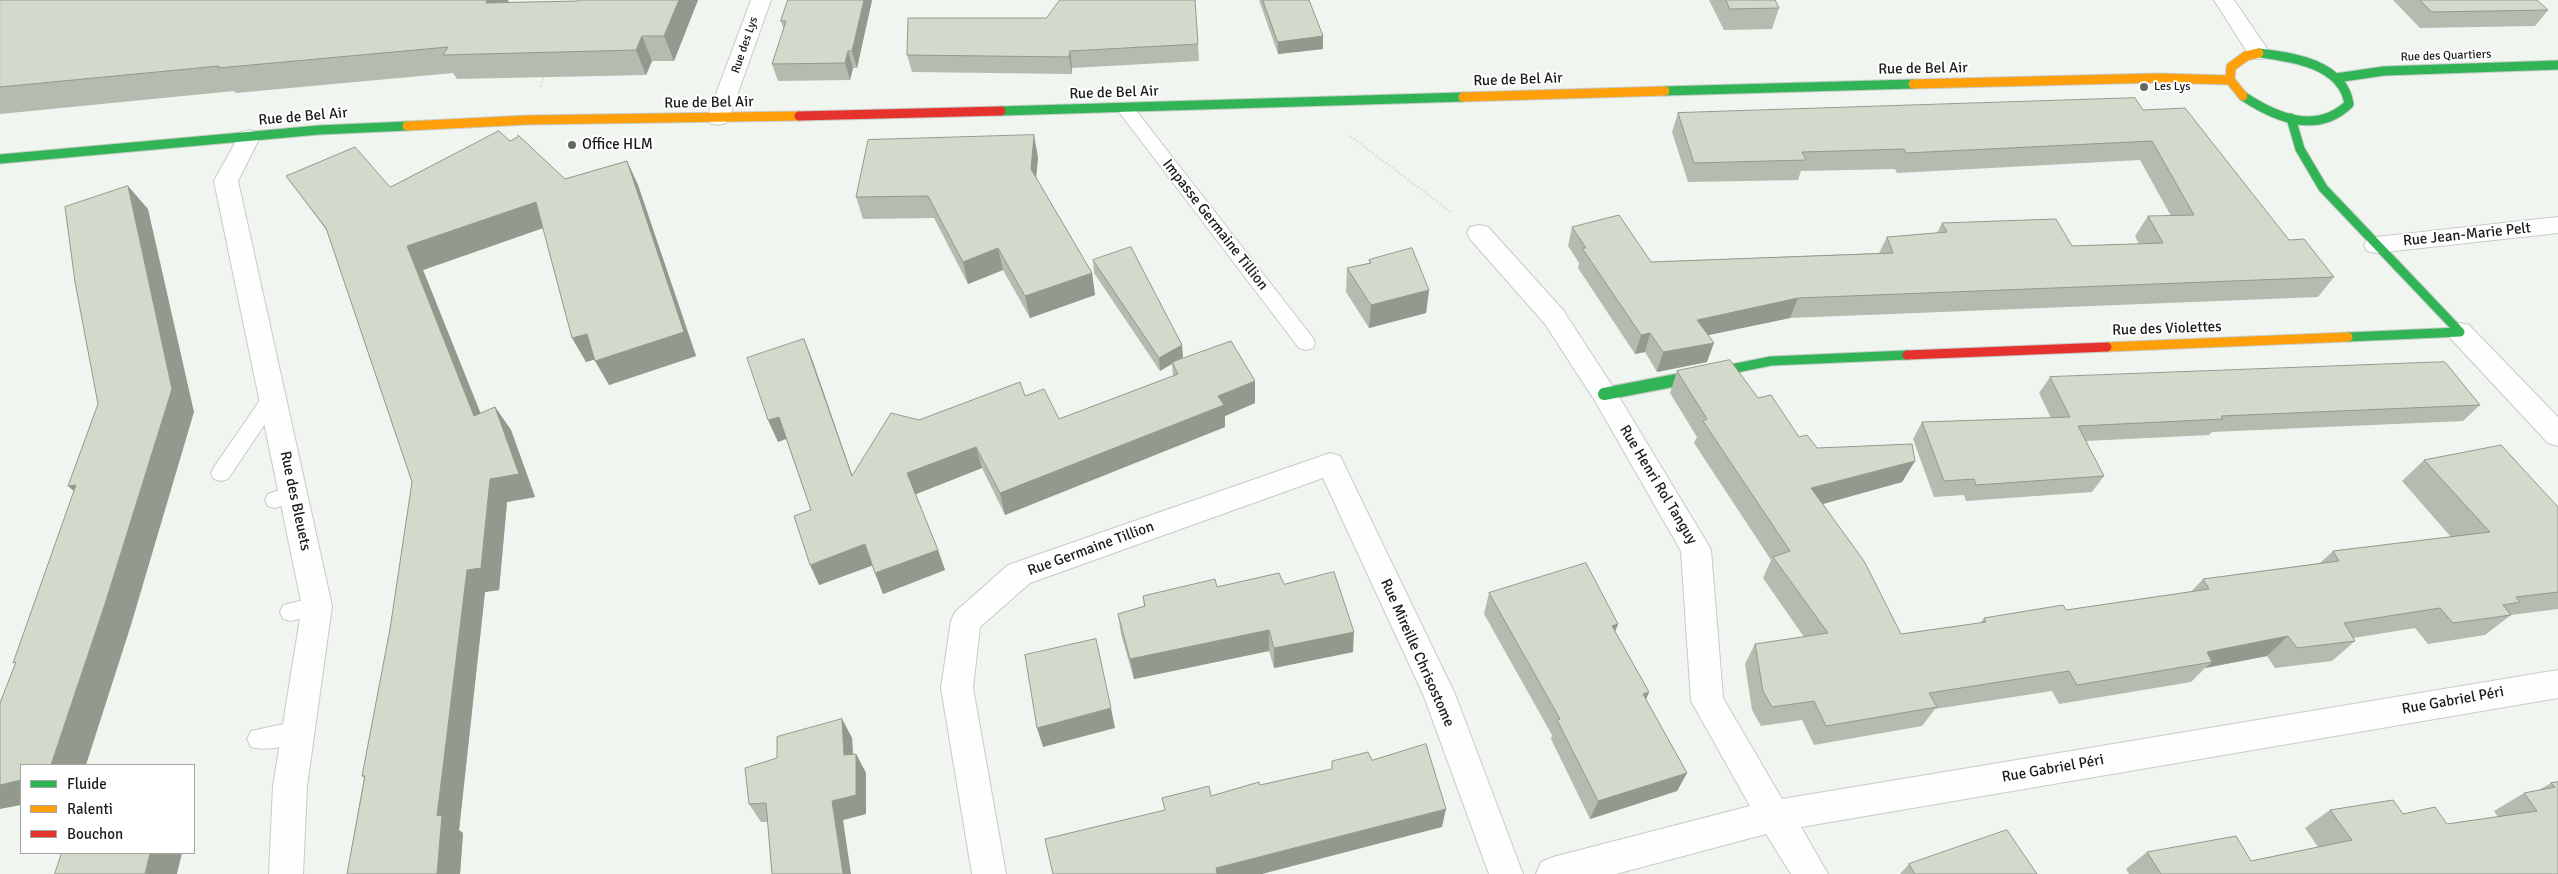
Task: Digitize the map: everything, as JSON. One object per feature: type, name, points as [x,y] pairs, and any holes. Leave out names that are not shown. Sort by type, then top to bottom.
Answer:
[{"type":"main road","points":[[2259,53],[2291,56],[2322,69],[2336,78],[2345,88],[2350,99],[2348,108],[2341,116],[2327,120],[2310,121],[2270,112],[2252,103],[2238,92],[2230,80],[2228,70],[2233,61],[2244,55],[2259,53]]},
{"type":"main road","name":"Rue des Quartiers","points":[[2336,78],[2384,71],[2558,66]]},
{"type":"main road","name":"Rue de Bel Air","points":[[0,159],[319,130],[517,120],[718,118],[1125,108],[2158,78],[2230,80]]},
{"type":"main road","points":[[2291,118],[2300,150],[2323,188],[2460,332]]},
{"type":"main road","name":"Rue des Violettes","points":[[1604,394],[1770,361],[2460,332]]},
{"type":"street","name":"Rue des Lys","points":[[718,118],[761,0]]},
{"type":"street","points":[[2224,0],[2259,53]]},
{"type":"street","name":"Rue des Bleuets","points":[[249,137],[226,181],[272,398],[284,496],[304,609],[298,732],[290,791],[286,874]]},
{"type":"street","name":"Rue Jean-Marie Pelt","points":[[2376,245],[2558,225]]},
{"type":"street","name":"Rue Henri Rol Tanguy","points":[[1479,233],[1554,317],[1604,394],[1696,550],[1707,701],[1774,816],[1811,874]]},
{"type":"street","points":[[2460,332],[2558,436]]},
{"type":"street","name":"Rue Germaine Tillion","points":[[989,874],[957,688],[966,621],[1020,574],[1330,464]]},
{"type":"street","name":"Rue Mireille Chrisostome","points":[[1330,464],[1439,694],[1506,874]]},
{"type":"street","name":"Rue Gabriel Péri","points":[[1553,874],[1774,816],[2558,684]]},
{"type":"lane","name":"Impasse Germaine Tillion","points":[[1125,108],[1306,343]]},
{"type":"lane","points":[[221,472],[272,398]]},
{"type":"lane","points":[[259,739],[298,732]]},
{"type":"path","points":[[1305,102],[1479,233]]},
{"type":"building","points":[[0,0],[487,0],[486,3],[578,0],[679,0],[664,36],[642,36],[636,50],[443,55],[448,47],[0,87]]},
{"type":"building","points":[[788,0],[864,0],[852,51],[848,51],[845,63],[772,64],[786,21],[781,21]]},
{"type":"building","points":[[1060,0],[1195,0],[1198,44],[1070,51],[1069,57],[907,55],[908,18],[1046,18]]},
{"type":"building","points":[[1263,0],[1309,0],[1323,36],[1278,42]]},
{"type":"building","points":[[1726,0],[1775,0],[1779,8],[1730,9]]},
{"type":"building","points":[[2420,0],[2537,0],[2548,10],[2432,12]]},
{"type":"building","points":[[2135,98],[2143,110],[2185,108],[2289,240],[2304,239],[2334,277],[1798,298],[1697,320],[1714,343],[1663,352],[1650,333],[1641,335],[1582,248],[1586,248],[1572,227],[1619,215],[1651,262],[1893,253],[1887,237],[1947,232],[1942,223],[2056,219],[2072,246],[2163,243],[2148,216],[2194,215],[2152,141],[1906,153],[1904,149],[1802,152],[1806,160],[1694,163],[1678,113]]},
{"type":"building","points":[[499,131],[510,141],[518,137],[518,135],[565,179],[627,161],[684,332],[595,361],[587,334],[572,338],[536,202],[407,246],[474,416],[495,407],[519,474],[490,479],[481,568],[467,570],[437,816],[442,815],[437,874],[347,874],[365,776],[362,776],[390,629],[412,482],[326,228],[286,176],[355,147],[390,187]]},
{"type":"building","points":[[1034,135],[1031,169],[1092,273],[1025,296],[998,248],[963,262],[928,196],[856,197],[868,140]]},
{"type":"building","points":[[128,186],[172,389],[105,604],[51,764],[20,764],[20,780],[0,785],[0,703],[16,662],[13,663],[76,485],[68,486],[98,404],[75,282],[65,207]]},
{"type":"building","points":[[1131,247],[1182,345],[1159,358],[1093,260]]},
{"type":"building","points":[[1412,248],[1429,290],[1371,305],[1347,268],[1371,263],[1369,260]]},
{"type":"building","points":[[804,339],[852,476],[891,413],[919,420],[1020,382],[1025,396],[1044,389],[1059,419],[1178,374],[1172,362],[1231,341],[1255,381],[1218,396],[1224,405],[1000,493],[976,447],[907,473],[938,550],[875,573],[865,544],[810,565],[794,516],[811,510],[779,417],[768,420],[747,358]]},
{"type":"building","points":[[1730,360],[1758,398],[1771,395],[1799,437],[1807,435],[1817,448],[1912,444],[1915,461],[1811,488],[1864,561],[1901,634],[1986,622],[1984,618],[2063,605],[2066,610],[2209,589],[2203,579],[2339,561],[2333,551],[2490,532],[2424,460],[2501,445],[2558,507],[2558,592],[2516,597],[2520,602],[2503,605],[2511,615],[2453,623],[2440,608],[2344,623],[2355,641],[2297,648],[2288,636],[2207,652],[2212,662],[2077,685],[2069,671],[1929,693],[1937,707],[1826,726],[1814,701],[1772,707],[1763,691],[1755,644],[1828,633],[1773,557],[1790,551],[1703,421],[1707,419],[1677,371]]},
{"type":"building","points":[[2445,362],[2480,405],[2221,416],[2223,419],[2078,426],[2104,476],[1976,485],[1974,479],[1944,481],[1922,422],[2070,417],[2050,377]]},
{"type":"building","points":[[1586,563],[1618,624],[1612,626],[1649,692],[1643,694],[1687,773],[1598,801],[1557,720],[1560,719],[1489,593]]},
{"type":"building","points":[[1334,572],[1354,632],[1274,648],[1269,630],[1130,659],[1118,614],[1145,606],[1143,596],[1215,579],[1217,587],[1279,573],[1284,584]]},
{"type":"building","points":[[1096,639],[1111,708],[1037,728],[1025,655]]},
{"type":"building","points":[[842,719],[844,755],[856,754],[856,795],[832,801],[843,874],[772,874],[766,803],[749,804],[745,768],[777,758],[777,737]]},
{"type":"building","points":[[1426,744],[1446,809],[1216,868],[1217,874],[1053,874],[1045,839],[1165,810],[1162,798],[1209,786],[1211,796],[1259,782],[1260,785],[1332,769],[1332,761],[1368,752],[1372,760]]},
{"type":"building","points":[[2558,782],[2558,874],[2161,874],[2147,852],[2236,836],[2251,861],[2352,840],[2330,810],[2393,800],[2403,814],[2435,807],[2447,824],[2537,811],[2524,793],[2555,787],[2551,783]]},
{"type":"building","points":[[2007,830],[2037,874],[1915,874],[1909,864]]},
{"type":"building","points":[[62,854],[150,854],[145,874],[55,874]]},
{"type":"traffic: fast","points":[[2243,96],[2267,110],[2297,120],[2312,121],[2326,119],[2339,114],[2349,104],[2347,91],[2340,81],[2329,72],[2301,60],[2259,53]]},
{"type":"traffic: fast","points":[[2336,78],[2384,71],[2558,65]]},
{"type":"traffic: fast","points":[[1665,91],[1913,84]]},
{"type":"traffic: fast","points":[[1001,111],[1463,97]]},
{"type":"traffic: fast","points":[[2291,118],[2300,149],[2323,188],[2460,332],[2348,337]]},
{"type":"traffic: fast","points":[[0,159],[319,130],[407,126]]},
{"type":"traffic: fast","points":[[1604,394],[1771,361],[1907,355]]},
{"type":"traffic: slow","points":[[2243,96],[2230,80],[2231,67],[2246,56],[2259,53]]},
{"type":"traffic: slow","points":[[1913,84],[2158,78],[2230,80]]},
{"type":"traffic: slow","points":[[1463,97],[1665,91]]},
{"type":"traffic: slow","points":[[407,126],[527,120],[799,116]]},
{"type":"traffic: slow","points":[[2107,347],[2348,337]]},
{"type":"traffic: jam","points":[[799,116],[1001,111]]},
{"type":"traffic: jam","points":[[1907,355],[2107,347]]},
{"type":"place","name":"Les Lys","points":[[2144,87]]},
{"type":"place","name":"Office HLM","points":[[572,145]]}]
